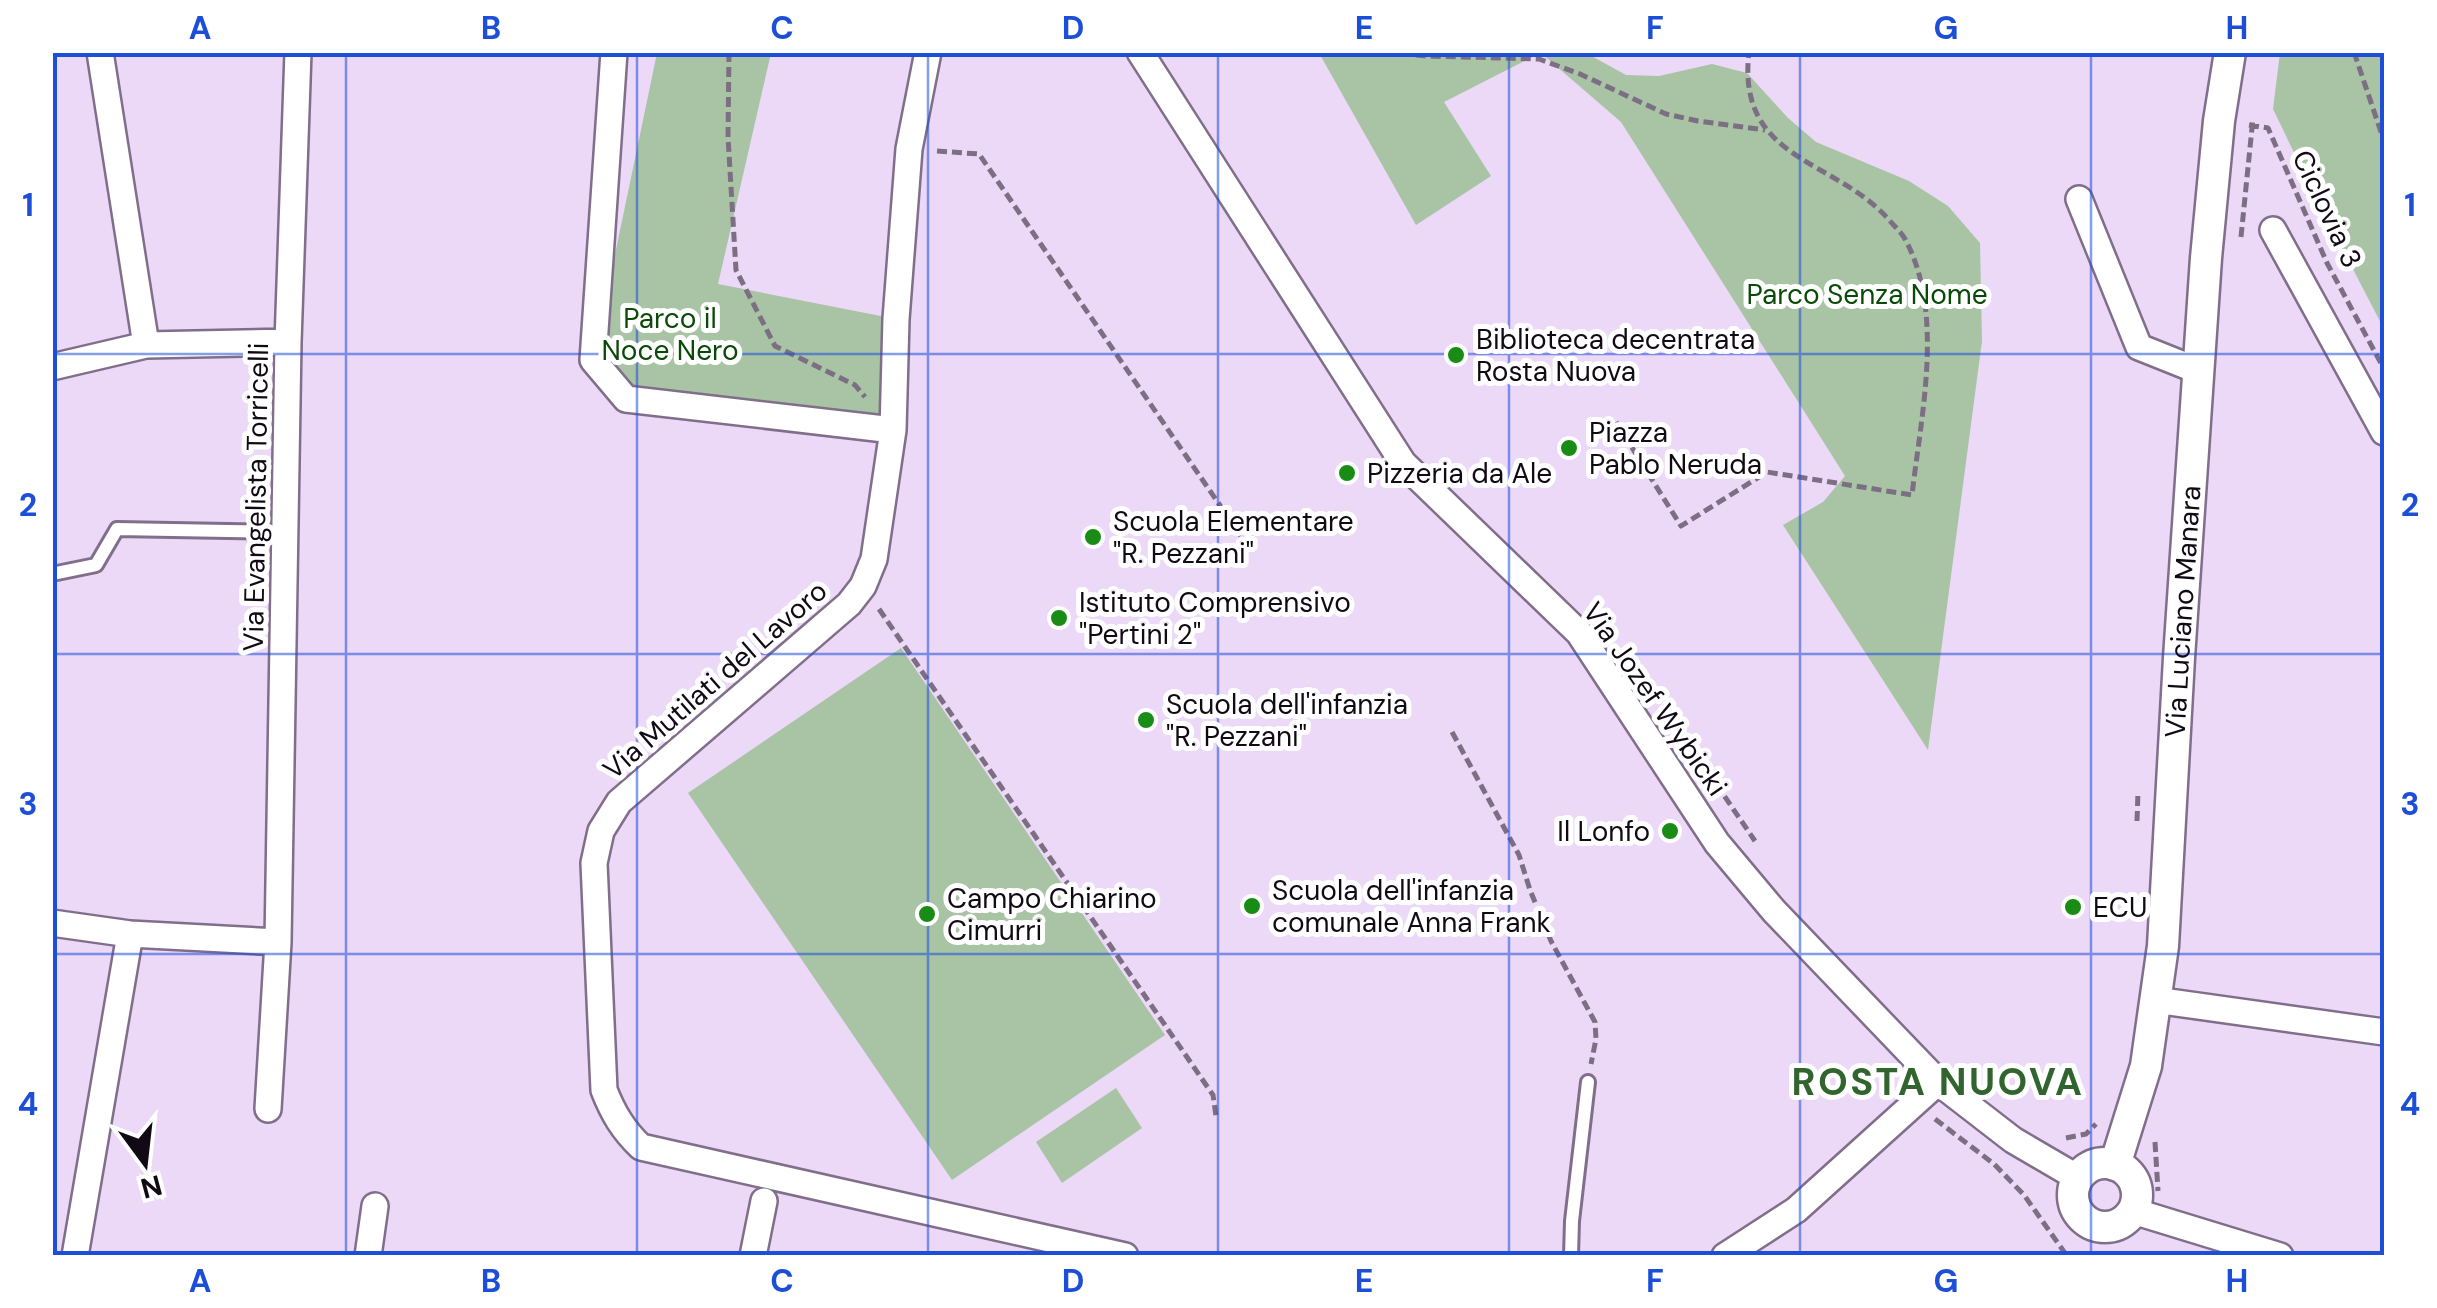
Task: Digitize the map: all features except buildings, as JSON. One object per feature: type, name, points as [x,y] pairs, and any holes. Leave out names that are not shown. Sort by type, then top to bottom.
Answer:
[{"type":"street","points":[[100,52],[146,345]]},
{"type":"street","name":"Via Evangelista Torricelli","points":[[268,1109],[278,942],[288,342],[298,52]]},
{"type":"street","points":[[614,52],[593,360],[626,399],[892,430]]},
{"type":"street","name":"Via Mutilati del Lavoro","points":[[928,52],[909,148],[892,430],[874,559],[863,586],[849,604],[619,802],[601,831],[594,863],[604,1090],[624,1132],[641,1147],[1023,1245],[1126,1256]]},
{"type":"street","name":"Via Jozef Wybicki","points":[[1140,52],[1402,463],[1579,632],[1717,843],[1774,911],[1938,1082],[2013,1140],[2078,1178]]},
{"type":"street","name":"Via Luciano Manara","points":[[2115,1165],[2146,1066],[2163,946],[2199,370],[2219,121],[2230,52]]},
{"type":"street","points":[[2080,199],[2139,347],[2199,370]]},
{"type":"street","points":[[2273,230],[2384,432]]},
{"type":"street","points":[[52,366],[146,345],[288,342]]},
{"type":"street","points":[[52,923],[130,934],[278,942]]},
{"type":"street","points":[[75,1256],[130,934]]},
{"type":"street","points":[[2156,1000],[2384,1032]]},
{"type":"street","points":[[1726,1256],[1796,1210],[1938,1082]]},
{"type":"street","points":[[2122,1231],[2136,1202],[2135,1184],[2115,1165],[2094,1165],[2078,1178],[2073,1198],[2076,1209],[2090,1224],[2122,1231],[2280,1256]]},
{"type":"street","points":[[753,1256],[764,1201]]},
{"type":"street","points":[[368,1256],[375,1206]]},
{"type":"lane","points":[[52,574],[96,565],[117,529],[285,532]]},
{"type":"lane","points":[[1572,1256],[1575,1189],[1588,1082]]},
{"type":"path","points":[[728,52],[728,137],[736,270],[776,346],[854,384],[892,430]]},
{"type":"path","points":[[1386,52],[1540,60],[1666,114],[1765,130]]},
{"type":"path","points":[[1616,422],[1680,526],[1768,472],[1912,494],[1928,346],[1922,283],[1904,237],[1877,206],[1788,152],[1765,130],[1750,101],[1746,73],[1749,52]]},
{"type":"path","points":[[2354,52],[2384,141]]},
{"type":"path","name":"Ciclovia 3","points":[[2219,121],[2268,128],[2327,263],[2384,369]]},
{"type":"path","points":[[909,148],[979,154],[1243,540]]},
{"type":"path","points":[[863,586],[1213,1095],[1216,1116]]},
{"type":"path","points":[[1666,710],[1764,854]]},
{"type":"path","points":[[1452,732],[1518,856],[1551,941],[1595,1022],[1588,1082]]},
{"type":"path","points":[[2137,822],[2139,784]]},
{"type":"path","points":[[1915,1103],[2014,1184],[2067,1256]]},
{"type":"path","points":[[2058,1136],[2086,1134],[2103,1118]]},
{"type":"green space","name":"Parco il Noce Nero","points":[[657,53],[771,53],[718,284],[896,319],[893,430],[626,399],[593,360]]},
{"type":"green space","points":[[1319,53],[1540,53],[1444,102],[1491,176],[1416,225]]},
{"type":"green space","name":"Parco Senza Nome","points":[[1541,53],[1586,53],[1626,75],[1659,76],[1712,64],[1747,73],[1816,142],[1909,181],[1948,206],[1980,243],[1982,341],[1928,750],[1783,525],[1823,502],[1845,476],[1621,122]]},
{"type":"green space","points":[[2280,53],[2384,53],[2384,329],[2273,109]]},
{"type":"green space","name":"Campo Chiarino Cimurri","points":[[901,648],[1165,1035],[952,1180],[688,793]]},
{"type":"green space","points":[[1116,1088],[1142,1128],[1062,1183],[1036,1142]]},
{"type":"place","name":"Biblioteca decentrata Rosta Nuova","points":[[1456,355]]},
{"type":"place","name":"Piazza Pablo Neruda","points":[[1569,448]]},
{"type":"place","name":"Pizzeria da Ale","points":[[1347,473]]},
{"type":"place","name":"Scuola Elementare \"R. Pezzani\"","points":[[1093,537]]},
{"type":"place","name":"Istituto Comprensivo \"Pertini 2\"","points":[[1059,618]]},
{"type":"place","name":"Scuola dell'infanzia \"R. Pezzani\"","points":[[1146,720]]},
{"type":"place","name":"Il Lonfo","points":[[1670,831]]},
{"type":"place","name":"Scuola dell'infanzia comunale Anna Frank","points":[[1252,906]]},
{"type":"place","name":"ECU","points":[[2073,907]]},
{"type":"place","name":"Campo Chiarino Cimurri","points":[[927,914]]},
{"type":"district","name":"ROSTA NUOVA","points":[[1938,1082]]}]
